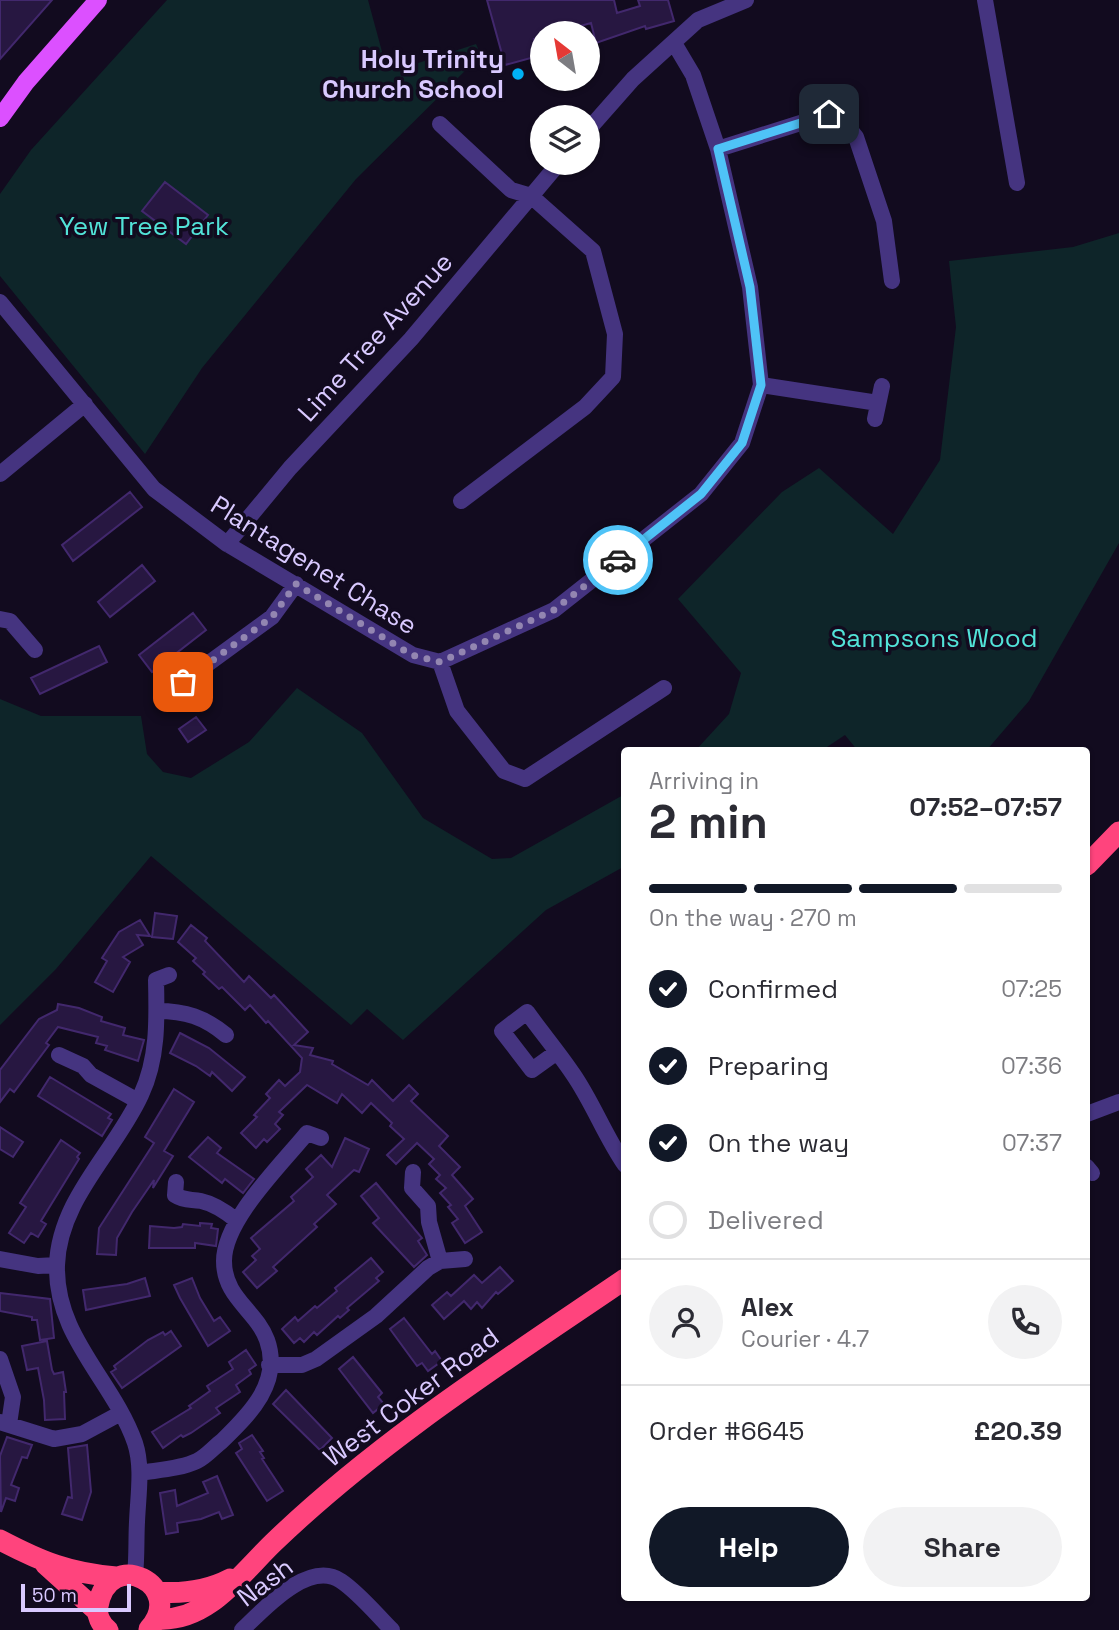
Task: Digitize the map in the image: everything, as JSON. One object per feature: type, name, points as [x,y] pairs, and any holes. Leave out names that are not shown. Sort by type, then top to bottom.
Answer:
[{"type":"highway","points":[[1090,862],[1119,832]]},
{"type":"highway","name":"West Coker Road","points":[[153,1625],[172,1620],[213,1602],[302,1516],[414,1423],[621,1282]]},
{"type":"highway","points":[[0,1540],[44,1563],[89,1574],[147,1580],[157,1592],[160,1605],[153,1625]]},
{"type":"highway","points":[[44,1563],[103,1624]]},
{"type":"highway","name":"West Coker Road","points":[[157,1592],[179,1594],[206,1589],[241,1573]]},
{"type":"highway","points":[[103,1624],[100,1597],[106,1586],[126,1576]]},
{"type":"main road","points":[[0,118],[26,82],[98,0]]},
{"type":"street","points":[[600,116],[633,79],[698,20],[746,0]]},
{"type":"street","points":[[985,0],[1017,183]]},
{"type":"street","points":[[664,688],[525,779],[504,771],[457,711],[440,662],[554,610],[701,494],[742,443],[761,385],[750,287],[718,149],[693,75],[674,43]]},
{"type":"street","points":[[718,149],[829,114],[843,121],[856,137],[884,221],[892,281]]},
{"type":"street","points":[[440,124],[511,190],[531,196],[593,251],[615,334],[613,377],[585,407],[461,501]]},
{"type":"street","name":"Lime Tree Avenue","points":[[227,544],[290,468],[411,340],[549,175]]},
{"type":"street","name":"Plantagenet Chase","points":[[0,302],[155,489],[227,544],[412,655],[440,662]]},
{"type":"street","points":[[761,385],[877,411],[882,386]]},
{"type":"street","points":[[0,474],[85,404]]},
{"type":"street","points":[[161,698],[272,617],[296,584]]},
{"type":"street","points":[[0,619],[10,621],[36,650]]},
{"type":"street","points":[[126,1576],[139,1473],[135,1444],[121,1413],[76,1342],[61,1297],[57,1265],[68,1215],[138,1101],[153,1060],[157,1011],[155,977]]},
{"type":"street","points":[[157,1011],[211,1013],[226,1035]]},
{"type":"street","points":[[83,1066],[92,1052]]},
{"type":"street","points":[[557,1052],[573,1074],[605,1135],[621,1159]]},
{"type":"street","points":[[59,1055],[83,1066],[91,1075],[138,1101]]},
{"type":"street","points":[[1090,1113],[1119,1102]]},
{"type":"street","points":[[139,1473],[200,1460],[249,1414],[260,1400],[267,1383],[270,1351],[258,1324],[230,1288],[224,1262],[226,1246],[236,1220],[309,1131]]},
{"type":"street","points":[[408,1185],[428,1206],[429,1222],[440,1261]]},
{"type":"street","points":[[171,1193],[183,1200],[212,1205],[236,1220]]},
{"type":"street","points":[[0,1259],[38,1266],[57,1265]]},
{"type":"street","points":[[270,1365],[302,1365],[316,1359],[376,1317],[418,1276],[440,1261],[465,1259]]},
{"type":"street","points":[[0,1359],[13,1398],[4,1423],[54,1439],[82,1434],[121,1413]]},
{"type":"street","name":"Nash","points":[[242,1630],[289,1589],[317,1575],[340,1580],[392,1630]]},
{"type":"green space","name":"Yew Tree Park","points":[[167,0],[368,0],[384,59],[403,68],[476,44],[481,55],[356,179],[202,368],[145,454],[0,276],[0,194],[31,150]]},
{"type":"green space","name":"Sampsons Wood","points":[[1119,233],[1119,543],[1029,701],[989,747],[855,747],[845,735],[827,747],[699,747],[729,714],[741,673],[678,599],[782,492],[819,468],[893,534],[940,460],[956,327],[949,261],[1073,247]]},
{"type":"green space","points":[[297,688],[362,733],[423,818],[492,859],[511,858],[621,796],[621,868],[546,910],[403,1040],[367,1009],[351,1025],[151,856],[56,969],[0,1025],[0,699],[41,716],[141,716],[147,754],[163,772],[191,778],[249,742]]},
{"type":"building","points":[[0,0],[52,0],[0,59]]},
{"type":"building","points":[[487,0],[614,0],[617,13],[640,6],[638,0],[668,0],[674,21],[646,29],[645,26],[600,42],[600,21],[530,21],[530,58],[505,65]]},
{"type":"building","points":[[165,182],[208,215],[186,244],[142,211]]},
{"type":"building","points":[[130,492],[142,507],[73,561],[62,545]]},
{"type":"building","points":[[142,565],[155,581],[110,617],[98,602]]},
{"type":"building","points":[[193,613],[206,630],[152,672],[139,655]]},
{"type":"building","points":[[99,646],[107,662],[40,694],[31,678]]},
{"type":"building","points":[[196,717],[206,730],[188,742],[179,729]]},
{"type":"building","points":[[155,913],[177,916],[173,939],[152,937]]},
{"type":"building","points":[[140,920],[150,936],[137,935],[143,945],[123,957],[130,962],[113,992],[95,982],[107,961],[102,958],[119,932]]},
{"type":"building","points":[[191,925],[207,938],[205,941],[244,982],[249,976],[271,998],[274,995],[308,1032],[294,1045],[313,1048],[310,1055],[333,1061],[332,1064],[368,1085],[372,1080],[393,1101],[409,1085],[418,1094],[411,1101],[448,1136],[439,1146],[460,1167],[452,1175],[473,1199],[465,1206],[482,1232],[465,1243],[452,1223],[458,1219],[448,1207],[451,1205],[440,1193],[446,1188],[436,1179],[440,1175],[429,1164],[434,1159],[417,1143],[396,1164],[387,1155],[404,1139],[371,1103],[362,1113],[342,1094],[337,1103],[307,1085],[279,1112],[283,1115],[275,1124],[280,1129],[267,1142],[264,1139],[256,1148],[241,1133],[257,1117],[254,1115],[270,1098],[266,1094],[279,1080],[285,1086],[300,1072],[302,1058],[250,1005],[245,1010],[222,987],[219,989],[203,974],[205,972],[193,961],[196,958],[178,942]]},
{"type":"building","points":[[58,1004],[79,1008],[102,1017],[101,1021],[125,1028],[123,1035],[144,1040],[138,1061],[105,1050],[107,1046],[96,1043],[98,1037],[58,1027],[46,1043],[49,1045],[14,1092],[10,1089],[0,1102],[0,1070],[39,1019],[57,1010]]},
{"type":"building","points":[[180,1033],[209,1048],[245,1077],[232,1091],[212,1072],[210,1076],[170,1053]]},
{"type":"building","points":[[50,1077],[111,1114],[108,1118],[112,1120],[102,1136],[38,1096]]},
{"type":"building","points":[[174,1089],[194,1102],[164,1151],[173,1156],[153,1188],[154,1180],[132,1212],[117,1238],[116,1255],[97,1254],[99,1228],[154,1143],[145,1137]]},
{"type":"building","points":[[0,1127],[23,1142],[13,1157],[0,1149]]},
{"type":"building","points":[[208,1137],[221,1148],[217,1153],[254,1179],[243,1193],[225,1179],[222,1183],[189,1157]]},
{"type":"building","points":[[345,1138],[369,1149],[359,1172],[354,1170],[327,1195],[336,1204],[314,1224],[317,1227],[273,1267],[277,1271],[257,1288],[243,1272],[256,1260],[252,1256],[260,1249],[251,1238],[294,1201],[291,1197],[313,1177],[306,1169],[321,1155],[332,1167]]},
{"type":"building","points":[[61,1140],[80,1153],[77,1157],[79,1159],[41,1221],[46,1224],[38,1237],[31,1233],[24,1243],[9,1233],[26,1207],[20,1203]]},
{"type":"building","points":[[376,1183],[422,1238],[418,1241],[427,1255],[414,1267],[373,1223],[379,1218],[361,1196]]},
{"type":"building","points":[[200,1223],[212,1224],[211,1228],[218,1229],[216,1246],[195,1243],[195,1248],[149,1248],[150,1226],[174,1228],[182,1227],[183,1224],[200,1226]]},
{"type":"building","points":[[371,1258],[383,1272],[376,1278],[379,1281],[347,1308],[349,1310],[340,1318],[338,1316],[317,1335],[314,1332],[304,1342],[300,1338],[294,1343],[282,1329],[295,1317],[298,1321],[315,1306],[317,1308],[337,1291],[335,1288]]},
{"type":"building","points":[[500,1267],[513,1281],[498,1294],[496,1292],[482,1308],[477,1302],[471,1309],[464,1301],[444,1319],[432,1305],[447,1292],[451,1296],[474,1275],[482,1283]]},
{"type":"building","points":[[145,1278],[150,1296],[86,1310],[83,1290],[127,1284]]},
{"type":"building","points":[[192,1278],[214,1321],[220,1317],[230,1331],[208,1346],[174,1285]]},
{"type":"building","points":[[0,1293],[50,1299],[54,1338],[40,1340],[37,1320],[32,1320],[32,1317],[0,1311]]},
{"type":"building","points":[[404,1318],[432,1354],[435,1351],[442,1361],[428,1371],[422,1363],[417,1366],[390,1329]]},
{"type":"building","points":[[171,1331],[181,1346],[122,1388],[111,1372],[116,1369],[114,1366],[148,1340]]},
{"type":"building","points":[[47,1341],[54,1374],[63,1372],[66,1392],[65,1419],[45,1420],[38,1368],[27,1370],[22,1346]]},
{"type":"building","points":[[246,1350],[256,1365],[249,1370],[251,1374],[236,1385],[240,1392],[216,1408],[220,1413],[163,1448],[152,1432],[191,1408],[189,1406],[210,1391],[207,1386],[233,1369],[229,1362]]},
{"type":"building","points":[[353,1357],[382,1393],[378,1397],[384,1404],[373,1413],[339,1369]]},
{"type":"building","points":[[286,1390],[332,1438],[320,1450],[273,1404]]},
{"type":"building","points":[[252,1435],[263,1451],[260,1452],[264,1458],[262,1459],[283,1491],[267,1501],[236,1453],[242,1449],[239,1443]]},
{"type":"building","points":[[7,1437],[32,1445],[27,1458],[22,1457],[11,1485],[19,1488],[15,1501],[6,1498],[1,1512],[0,1456]]},
{"type":"building","points":[[87,1445],[91,1492],[82,1520],[62,1514],[68,1497],[72,1498],[68,1448]]},
{"type":"building","points":[[217,1476],[233,1515],[222,1519],[219,1512],[201,1519],[177,1523],[178,1532],[166,1534],[160,1493],[175,1490],[177,1506],[208,1493],[203,1482]]},
{"type":"way so far","points":[[183,682],[272,617],[296,584],[412,655],[440,662],[554,610],[618,560]]},
{"type":"place","name":"Holy Trinity Church School","points":[[518,74]]},
{"type":"route","points":[[618,560],[701,494],[742,443],[761,385],[750,287],[718,149],[829,114]]}]
